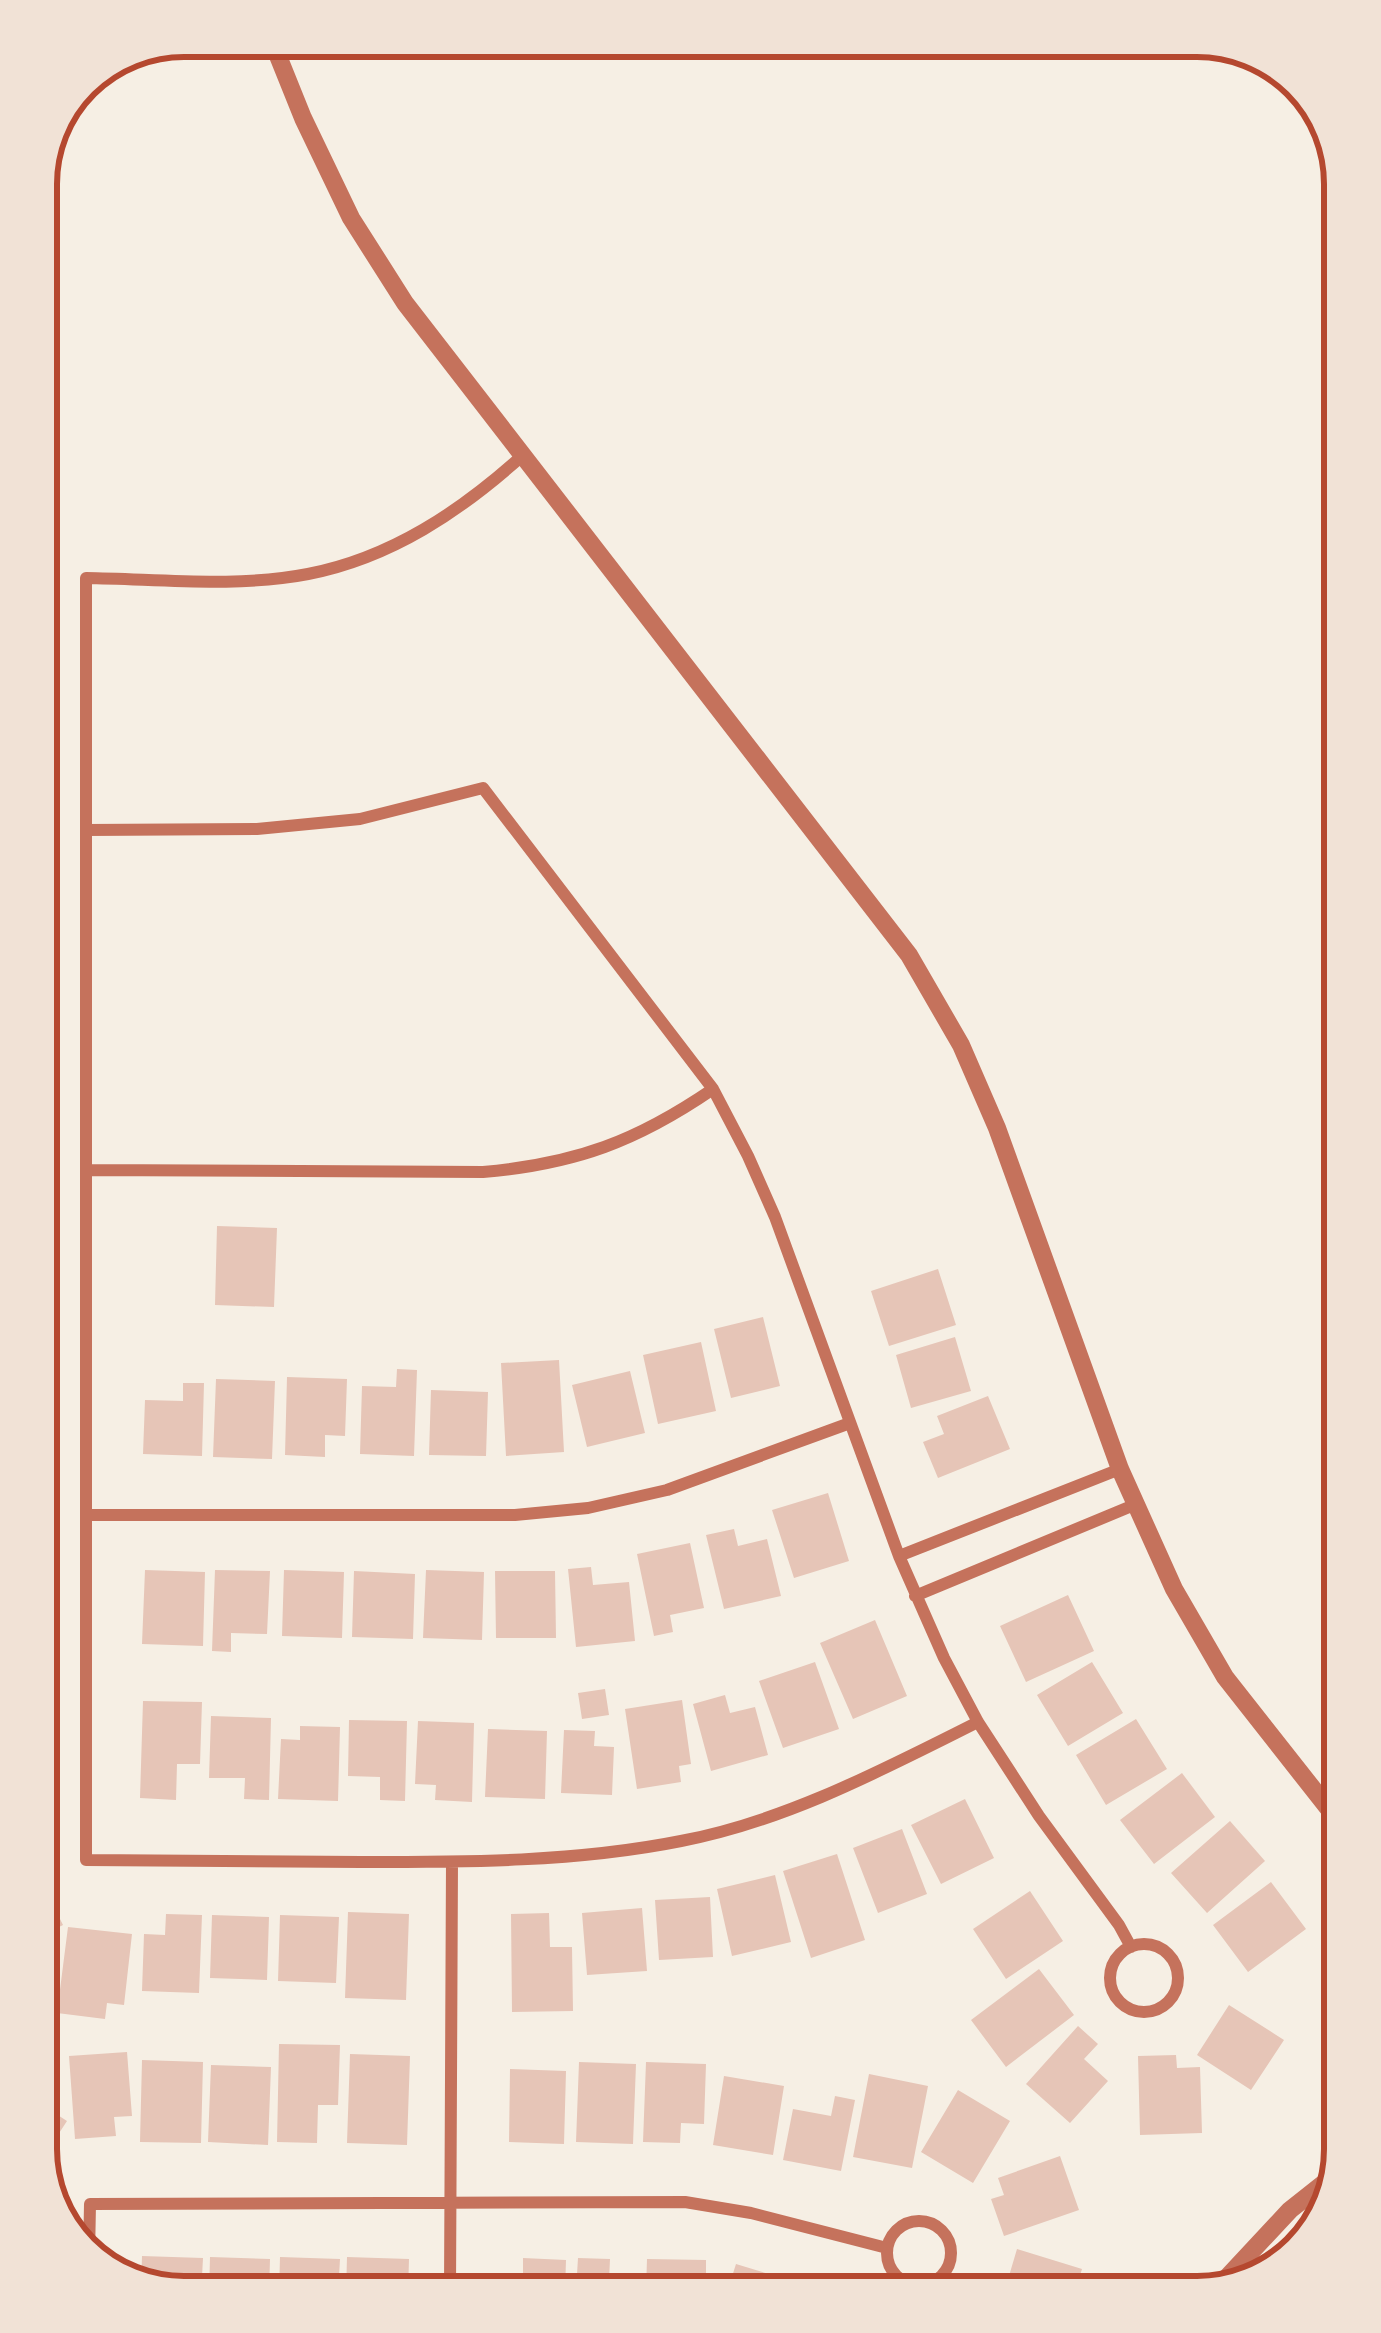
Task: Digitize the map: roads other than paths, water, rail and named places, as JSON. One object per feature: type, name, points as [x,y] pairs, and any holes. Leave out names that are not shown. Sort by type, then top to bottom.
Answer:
[{"type":"street","points":[[279,57],[351,218],[405,303],[908,955],[961,1045],[997,1128],[1120,1469],[1174,1589],[1225,1677],[1324,1804]]},
{"type":"street","points":[[523,455],[482,492],[428,528],[369,557],[306,574],[231,581],[86,578],[86,1860],[452,1862],[566,1857],[682,1841],[774,1816],[860,1781],[977,1722]]},
{"type":"street","points":[[86,830],[257,829],[360,819],[483,788],[713,1089],[775,1217],[914,1596],[977,1722],[1130,1947]]},
{"type":"street","points":[[86,1170],[483,1172],[530,1168],[580,1157],[635,1136],[713,1089]]},
{"type":"street","points":[[86,1515],[515,1515],[588,1508],[667,1490],[850,1423]]},
{"type":"street","points":[[899,1556],[1120,1469]]},
{"type":"street","points":[[914,1596],[1134,1505]]},
{"type":"street","points":[[450,2276],[452,1862]]},
{"type":"street","points":[[1157,1946],[1175,1965],[1176,1991],[1158,2009],[1132,2010],[1113,1992],[1112,1966],[1130,1947],[1157,1946]]},
{"type":"street","points":[[1243,2267],[1289,2210],[1318,2188]]},
{"type":"street","points":[[89,2234],[90,2204],[685,2202],[752,2213],[887,2248]]},
{"type":"street","points":[[898,2276],[887,2260],[892,2236],[901,2227],[925,2221],[946,2234],[951,2246],[951,2259],[942,2276]]}]
